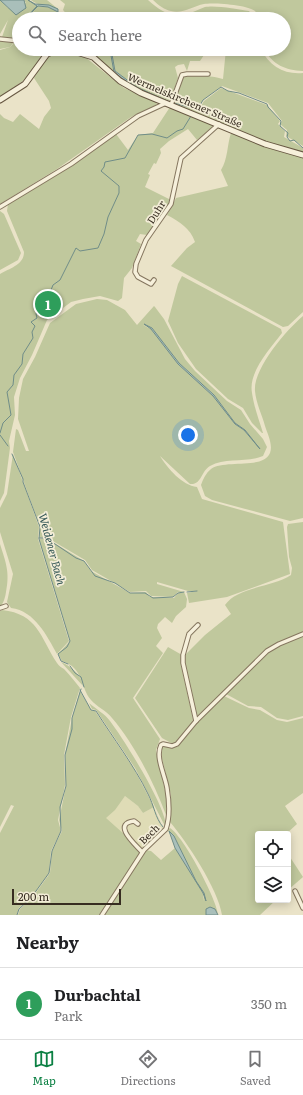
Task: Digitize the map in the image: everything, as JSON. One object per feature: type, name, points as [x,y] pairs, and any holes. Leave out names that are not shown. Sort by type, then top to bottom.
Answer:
[{"type":"street","points":[[0,39],[12,40]]},
{"type":"street","points":[[0,100],[25,84],[46,56]]},
{"type":"street","name":"Wermelskirchener Straße","points":[[90,56],[93,57],[125,84],[265,144],[303,155]]},
{"type":"street","points":[[1,206],[71,164],[138,116],[169,104],[182,75],[193,73],[208,74]]},
{"type":"street","name":"Duhr","points":[[154,280],[151,284],[138,277],[135,272],[136,264],[146,240],[171,204],[181,158],[219,124]]},
{"type":"street","points":[[0,608],[6,606]]},
{"type":"street","points":[[196,721],[183,664],[183,655],[189,634],[198,626]]},
{"type":"street","points":[[196,721],[267,651],[279,644],[303,634]]},
{"type":"street","name":"Bech","points":[[138,824],[134,821],[129,822],[125,824],[124,830],[142,852],[163,833],[167,825],[168,789],[159,749],[164,744],[172,746],[177,744],[196,721]]},
{"type":"street","points":[[102,915],[142,852]]},
{"type":"street","points":[[295,891],[303,908]]},
{"type":"shaded area","points":[[125,796],[138,806],[143,813],[154,807],[164,830],[140,854],[105,818],[114,810]]},
{"type":"green space","points":[[0,0],[8,8],[26,3],[24,0],[28,0],[37,6],[31,12],[12,12],[12,39],[2,37],[8,20],[0,34]]},
{"type":"green space","points":[[31,0],[47,0],[58,9],[40,5]]},
{"type":"green space","points":[[60,0],[148,0],[164,12],[65,12],[63,10],[65,4]]},
{"type":"green space","points":[[153,0],[303,0],[303,71],[280,66],[269,56],[291,56],[291,12],[256,12],[246,7],[208,3],[184,11],[175,12],[159,5]]},
{"type":"green space","points":[[38,6],[48,7],[58,12],[32,12]]},
{"type":"green space","points":[[205,7],[233,8],[250,12],[193,12]]},
{"type":"green space","points":[[0,41],[12,43],[10,47],[0,49]]},
{"type":"green space","points":[[12,45],[12,56],[41,56],[27,78],[0,97],[0,50]]},
{"type":"green space","points":[[50,56],[85,57],[124,88],[156,102],[157,105],[131,117],[57,169],[0,204],[0,114],[4,118],[13,122],[20,114],[39,129],[44,117],[51,108],[49,101],[34,78]]},
{"type":"green space","points":[[95,56],[111,56],[114,72]]},
{"type":"green space","points":[[112,56],[203,56],[200,61],[190,61],[187,71],[184,64],[175,67],[178,78],[170,101],[138,88],[115,71]]},
{"type":"green space","points":[[225,56],[265,56],[273,65],[284,71],[303,73],[303,146],[286,136],[287,130],[280,124],[282,121],[268,103],[222,86],[203,100],[199,107],[196,108],[174,102],[179,83],[185,76],[202,75],[223,79]]},
{"type":"green space","points":[[221,88],[267,105],[280,121],[278,124],[285,131],[284,137],[303,148],[303,154],[265,142],[174,103],[196,110],[200,108],[204,101]]},
{"type":"green space","points":[[170,107],[212,124],[212,128],[197,140],[188,129],[169,141],[160,149],[161,153],[156,164],[154,163],[148,174],[150,175],[145,187],[171,200],[156,225],[147,235],[140,234],[136,241],[141,244],[132,268],[124,278],[122,298],[118,301],[100,296],[71,302],[47,320],[20,378],[14,397],[15,415],[9,441],[10,448],[4,493],[0,501],[0,274],[19,263],[22,260],[24,252],[7,211],[8,204],[116,134],[128,150],[138,135],[153,133]]},
{"type":"green space","points":[[231,133],[303,157],[303,312],[288,326],[283,327],[171,266],[187,248],[195,242],[184,226],[167,215],[176,198],[228,186],[221,170],[225,161]]},
{"type":"green space","points":[[0,211],[4,214],[21,253],[18,260],[0,270]]},
{"type":"green space","points":[[182,276],[281,329],[282,333],[266,353],[253,377],[252,393],[263,433],[252,423],[243,408],[228,399],[196,369],[178,343],[168,321],[178,284]]},
{"type":"green space","points":[[97,299],[107,300],[125,310],[137,325],[154,306],[164,319],[185,359],[195,371],[227,401],[241,410],[250,424],[263,439],[267,447],[263,456],[216,463],[207,468],[197,482],[190,484],[160,456],[176,476],[191,486],[197,487],[202,499],[283,522],[290,574],[227,597],[189,603],[187,593],[197,591],[188,591],[157,582],[157,584],[184,592],[178,592],[173,597],[151,596],[146,591],[130,592],[92,570],[85,560],[46,537],[39,538],[40,527],[13,452],[16,429],[18,430],[26,451],[29,451],[18,419],[19,398],[23,379],[35,357],[50,323],[76,304]],"holes":[[[143,325],[152,328],[179,363],[214,395],[235,423],[245,430],[260,449],[244,430],[235,424],[213,396],[178,364],[151,329]]]},
{"type":"green space","points":[[303,316],[303,518],[290,521],[212,500],[205,496],[201,485],[208,472],[217,466],[252,463],[266,458],[270,453],[270,440],[255,391],[256,382],[259,372],[272,350]]},
{"type":"green space","points":[[13,454],[39,527],[38,539],[69,641],[57,654],[39,625],[27,614],[11,608],[7,602],[13,574],[0,532],[0,508],[7,494]]},
{"type":"green space","points":[[303,522],[303,633],[284,640],[266,650],[197,718],[184,665],[185,655],[205,635],[231,614],[225,605],[231,599],[238,594],[291,575],[292,568],[289,557],[287,527],[288,524]]},
{"type":"green space","points":[[46,538],[84,561],[91,571],[130,593],[146,592],[150,597],[174,598],[178,593],[184,592],[187,599],[186,607],[176,616],[172,623],[165,617],[158,624],[157,628],[162,638],[156,646],[163,653],[133,698],[160,739],[156,750],[166,795],[166,815],[150,777],[128,740],[110,716],[96,705],[87,695],[81,678],[74,668],[62,661],[58,654],[70,641],[39,539]]},
{"type":"green space","points":[[0,544],[6,562],[8,579],[5,598],[0,607]]},
{"type":"green space","points":[[0,611],[14,612],[23,616],[37,628],[58,664],[80,688],[71,717],[64,755],[65,785],[58,820],[61,831],[51,851],[49,873],[31,898],[19,908],[17,915],[0,915],[0,833],[14,806],[11,805],[0,827]]},
{"type":"green space","points":[[303,636],[303,716],[288,720],[277,718],[261,707],[248,706],[226,694],[268,652],[279,645]]},
{"type":"green space","points":[[168,647],[182,655],[181,665],[193,719],[191,726],[186,733],[173,744],[162,738],[135,698]]},
{"type":"green space","points":[[61,662],[69,666],[75,672],[81,679],[83,686]]},
{"type":"green space","points":[[80,691],[91,710],[95,711],[134,769],[154,807],[143,813],[138,806],[125,796],[115,810],[106,818],[134,843],[140,854],[102,915],[18,915],[20,909],[32,898],[50,873],[52,851],[62,831],[59,820],[66,786],[65,755],[72,718]]},
{"type":"green space","points":[[224,696],[249,708],[260,710],[277,720],[287,722],[303,718],[303,793],[285,806],[297,824],[289,831],[255,831],[255,903],[273,903],[260,915],[222,915],[215,892],[201,866],[185,841],[170,822],[171,795],[162,759],[162,747],[177,747],[188,732]]},
{"type":"green space","points":[[89,703],[108,718],[134,757],[153,790],[165,819],[166,828],[135,768],[96,710],[92,709]]},
{"type":"green space","points":[[170,828],[191,855],[212,895],[218,914],[215,909],[206,911],[206,915],[104,915],[145,850],[151,851],[161,860],[175,848],[203,893],[204,901],[204,893],[196,881],[174,836],[167,830]]},
{"type":"green space","points":[[291,859],[303,877],[291,887]]},
{"type":"water","points":[[0,0],[24,0],[26,8],[20,12],[13,12]]},
{"type":"water","points":[[28,0],[35,4],[49,5],[58,9],[58,12],[48,7],[38,6],[31,12],[37,6]]},
{"type":"water","points":[[111,56],[115,71],[136,87],[120,77],[114,72]]},
{"type":"water","points":[[144,324],[152,328],[179,363],[214,395],[235,423],[245,430],[260,449],[244,430],[235,424],[213,396],[178,364],[151,329]]},
{"type":"water","points":[[169,831],[174,836],[196,881],[204,893],[206,901],[203,893],[175,848]]},
{"type":"water","points":[[210,907],[215,909],[218,915],[206,915],[206,909]]},
{"type":"waterway","points":[[174,103],[196,109],[203,100],[221,87],[228,91],[239,93],[267,104],[281,121],[280,126],[288,133],[287,137],[290,141],[294,140],[303,148]]},
{"type":"waterway","name":"Weidener Bach","points":[[0,433],[3,423],[11,415],[7,392],[13,385],[14,375],[22,364],[23,354],[33,338],[32,332],[35,326],[31,322],[37,318],[36,314],[39,303],[45,293],[51,290],[53,285],[60,280],[76,248],[80,251],[98,248],[104,234],[108,217],[119,193],[119,186],[101,171],[105,162],[125,158],[138,135],[152,134],[167,138],[183,129],[191,116]]},
{"type":"waterway","name":"Weidener Bach","points":[[0,435],[8,446]]},
{"type":"waterway","name":"Weidener Bach","points":[[12,454],[23,479],[40,527],[39,539],[70,641],[67,647],[58,654],[61,661],[68,664]]},
{"type":"waterway","points":[[39,538],[46,538],[76,558],[84,561],[95,576],[115,583],[130,593],[145,593],[153,598],[173,597],[178,593],[184,592]]},
{"type":"waterway","points":[[187,592],[197,591]]},
{"type":"waterway","name":"Weidener Bach","points":[[70,666],[75,673],[81,677],[84,687]]},
{"type":"waterway","points":[[17,915],[19,909],[31,898],[49,873],[52,851],[61,831],[60,807],[66,786],[65,755],[72,729],[72,718],[81,689]]},
{"type":"waterway","name":"Weidener Bach","points":[[80,690],[91,710],[96,711],[136,773],[150,798],[158,820],[163,827]]},
{"type":"place","name":"Durbachtal","points":[[48,304]]}]
